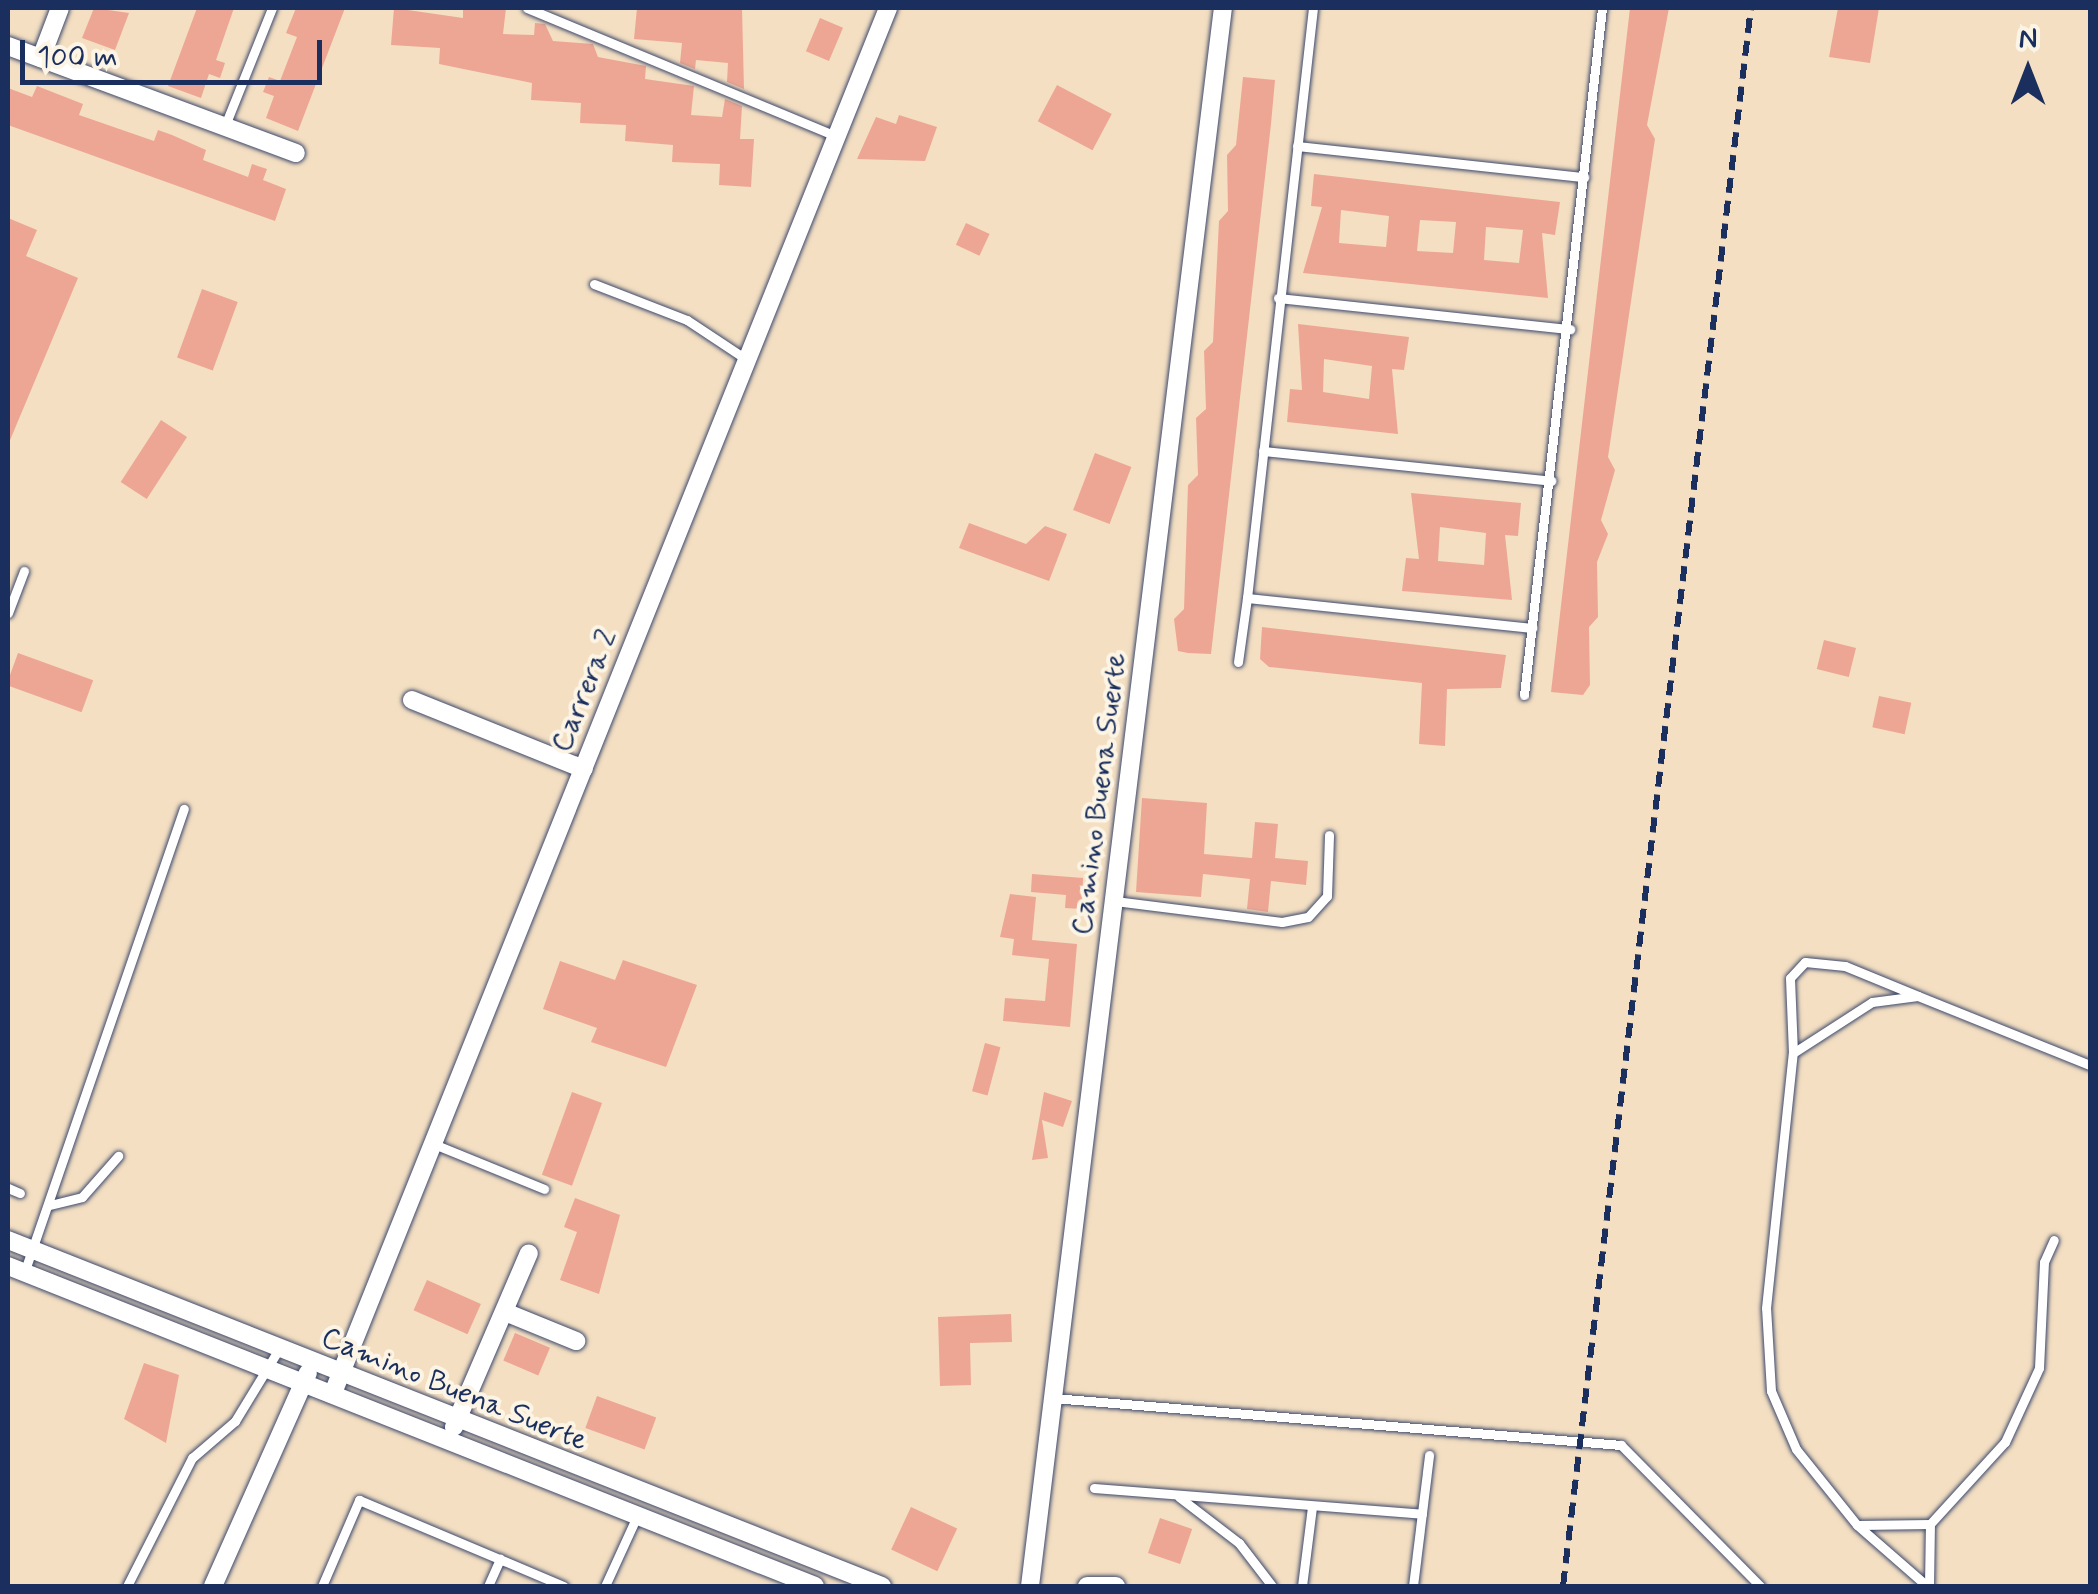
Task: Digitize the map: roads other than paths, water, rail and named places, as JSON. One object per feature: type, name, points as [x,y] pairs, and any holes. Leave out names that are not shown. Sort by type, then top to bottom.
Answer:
[{"type":"street","points":[[41,58],[60,8]]},
{"type":"street","name":"Carrera 2","points":[[332,1393],[888,8]]},
{"type":"street","name":"Camino Buena Suerte","points":[[1030,1586],[1223,8]]},
{"type":"street","points":[[8,46],[226,123],[296,153]]},
{"type":"street","points":[[412,700],[584,769]]},
{"type":"street","name":"Camino Buena Suerte","points":[[8,1240],[342,1376],[882,1586]]},
{"type":"street","points":[[449,1440],[529,1252]]},
{"type":"street","name":"Camino Buena Suerte","points":[[16,1270],[815,1586]]},
{"type":"street","points":[[506,1312],[576,1341]]},
{"type":"street","points":[[213,1586],[312,1363]]},
{"type":"street","points":[[637,1516],[646,1496]]},
{"type":"street","points":[[1087,1586],[1116,1586]]},
{"type":"lane","points":[[226,123],[272,8]]},
{"type":"lane","points":[[527,8],[836,136]]},
{"type":"lane","points":[[1238,662],[1313,8]]},
{"type":"lane","points":[[1524,695],[1570,329],[1602,8]]},
{"type":"lane","points":[[1297,146],[1584,177]]},
{"type":"lane","points":[[594,284],[688,320],[746,359]]},
{"type":"lane","points":[[1278,298],[1570,329]]},
{"type":"lane","points":[[1263,451],[1551,480]]},
{"type":"lane","points":[[8,612],[24,571]]},
{"type":"lane","points":[[1246,598],[1532,628]]},
{"type":"lane","points":[[16,1270],[33,1250],[50,1205],[184,808]]},
{"type":"lane","points":[[1115,901],[1282,922],[1308,917],[1327,896],[1329,836]]},
{"type":"lane","points":[[1928,1586],[1857,1525],[1796,1450],[1766,1356],[1793,1053],[1790,978],[1805,962],[1826,960],[2090,1064]]},
{"type":"lane","points":[[1793,1053],[1872,1002],[1918,996]]},
{"type":"lane","points":[[434,1144],[544,1189]]},
{"type":"lane","points":[[50,1205],[82,1197],[118,1156]]},
{"type":"lane","points":[[8,1188],[20,1193]]},
{"type":"lane","points":[[1857,1525],[1930,1524],[1980,1477],[2026,1404],[2054,1240]]},
{"type":"lane","points":[[127,1586],[192,1458],[235,1421],[279,1349]]},
{"type":"lane","points":[[1054,1398],[1621,1445],[1760,1586]]},
{"type":"lane","points":[[1413,1586],[1429,1455]]},
{"type":"lane","points":[[1094,1488],[1422,1514]]},
{"type":"lane","points":[[1177,1496],[1240,1543],[1272,1586]]},
{"type":"lane","points":[[322,1586],[360,1500],[564,1586]]},
{"type":"lane","points":[[1302,1586],[1312,1508]]},
{"type":"lane","points":[[605,1586],[637,1516]]},
{"type":"lane","points":[[1928,1586],[1930,1524]]},
{"type":"lane","points":[[488,1586],[500,1560]]},
{"type":"railway","points":[[1563,1586],[1751,8]]}]
